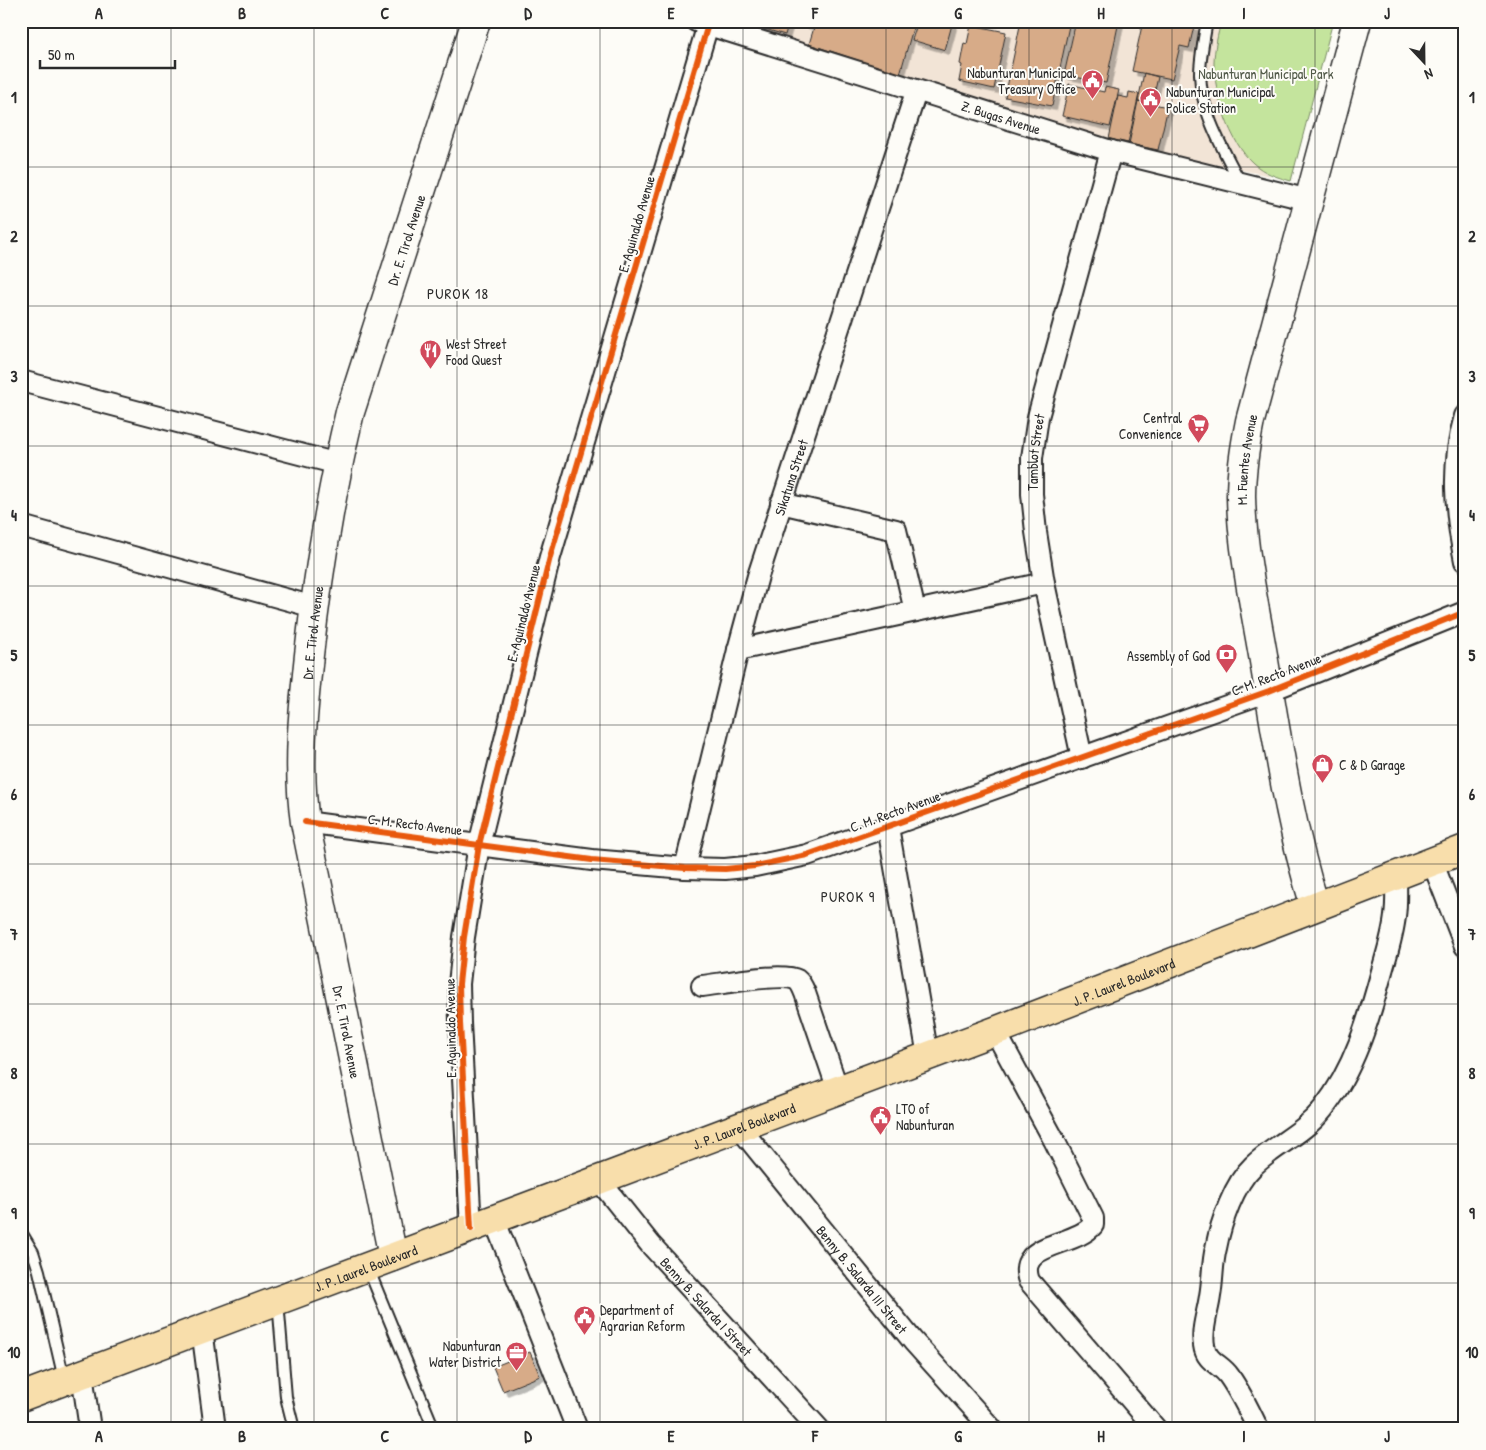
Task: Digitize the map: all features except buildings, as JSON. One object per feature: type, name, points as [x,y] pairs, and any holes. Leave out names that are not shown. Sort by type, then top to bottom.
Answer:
[{"type":"main road","name":"Dr. E. Tirol Avenue","points":[[393,1257],[305,822],[301,792],[302,719],[314,607],[326,528],[350,412],[476,21]]},
{"type":"main road","name":"M. Fuentes Avenue","points":[[1315,906],[1298,847],[1269,691],[1243,529],[1241,496],[1243,456],[1254,403],[1357,21]]},
{"type":"main road","name":"J. P. Laurel Boulevard","points":[[21,1397],[995,1031],[1465,849]]},
{"type":"street","name":"Z. Bugas Avenue","points":[[704,22],[916,92],[1111,151],[1309,200]]},
{"type":"street","name":"E. Aguinaldo Avenue","points":[[577,1429],[483,1223],[460,1038],[459,984],[464,937],[479,844],[550,557],[704,22]]},
{"type":"street","name":"Sikatuna Street","points":[[685,868],[758,576],[916,92]]},
{"type":"street","name":"Tamblot Street","points":[[1082,758],[1044,583],[1032,494],[1032,458],[1038,417],[1111,151]]},
{"type":"street","points":[[21,381],[338,464]]},
{"type":"street","points":[[1465,416],[1458,448],[1455,476],[1459,531],[1465,561]]},
{"type":"street","points":[[781,503],[896,530],[915,611]]},
{"type":"street","points":[[21,526],[314,607]]},
{"type":"street","points":[[738,650],[1044,583]]},
{"type":"street","name":"C. M. Recto Avenue","points":[[305,822],[592,860],[725,870],[755,866],[808,855],[1082,758],[1269,691],[1465,612]]},
{"type":"street","points":[[888,826],[928,1056]]},
{"type":"street","points":[[1432,861],[1465,946]]},
{"type":"street","points":[[1258,1429],[1244,1398],[1227,1373],[1212,1362],[1204,1346],[1203,1331],[1211,1294],[1215,1249],[1234,1196],[1247,1174],[1265,1155],[1291,1138],[1322,1111],[1333,1096],[1352,1060],[1370,1013],[1390,941],[1395,916],[1396,875]]},
{"type":"street","points":[[702,986],[778,977],[790,977],[798,980],[805,993],[838,1090]]},
{"type":"street","points":[[995,1031],[1054,1140],[1093,1218],[1093,1225],[1084,1233],[1032,1256],[1026,1266],[1026,1273],[1030,1281],[1156,1429]]},
{"type":"street","name":"Benny B. Salarda III Street","points":[[739,1127],[913,1341],[992,1429]]},
{"type":"street","name":"Benny B. Salarda I Street","points":[[599,1180],[650,1244],[819,1429]]},
{"type":"street","points":[[202,1329],[215,1429]]},
{"type":"street","points":[[73,1377],[90,1429]]},
{"type":"lane","points":[[1207,21],[1201,56],[1200,75],[1202,93],[1221,146],[1241,183]]},
{"type":"lane","points":[[21,1232],[33,1252],[73,1377]]},
{"type":"lane","points":[[368,1266],[434,1429]]},
{"type":"lane","points":[[278,1300],[286,1397],[294,1429]]},
{"type":"shaded area","points":[[733,21],[1221,21],[1214,63],[1221,104],[1241,149],[1253,163],[1270,176],[1127,146]]},
{"type":"green space","name":"Nabunturan Municipal Park","points":[[1221,21],[1333,21],[1291,181],[1270,174],[1253,163],[1237,143],[1225,117],[1220,103],[1214,63]]},
{"type":"cycle path","points":[[471,1228],[459,984],[464,937],[479,845],[550,557],[709,21]]},
{"type":"cycle path","points":[[305,822],[592,860],[685,868],[725,869],[755,866],[807,855],[1269,691],[1465,612]]},
{"type":"place","name":"Nabunturan Municipal Treasury Office","points":[[1092,99]]},
{"type":"place","name":"Nabunturan Municipal Police Station","points":[[1150,118]]},
{"type":"place","name":"West Street Food Quest","points":[[430,370]]},
{"type":"place","name":"Central Convenience","points":[[1198,444]]},
{"type":"place","name":"Assembly of God","points":[[1226,674]]},
{"type":"place","name":"C & D Garage","points":[[1323,783]]},
{"type":"place","name":"LTO of Nabunturan","points":[[880,1135]]},
{"type":"place","name":"Department of Agrarian Reform","points":[[584,1336]]},
{"type":"place","name":"Nabunturan Water District","points":[[517,1372]]},
{"type":"district","name":"PUROK 18","points":[[458,293]]},
{"type":"district","name":"PUROK 9","points":[[848,896]]}]
